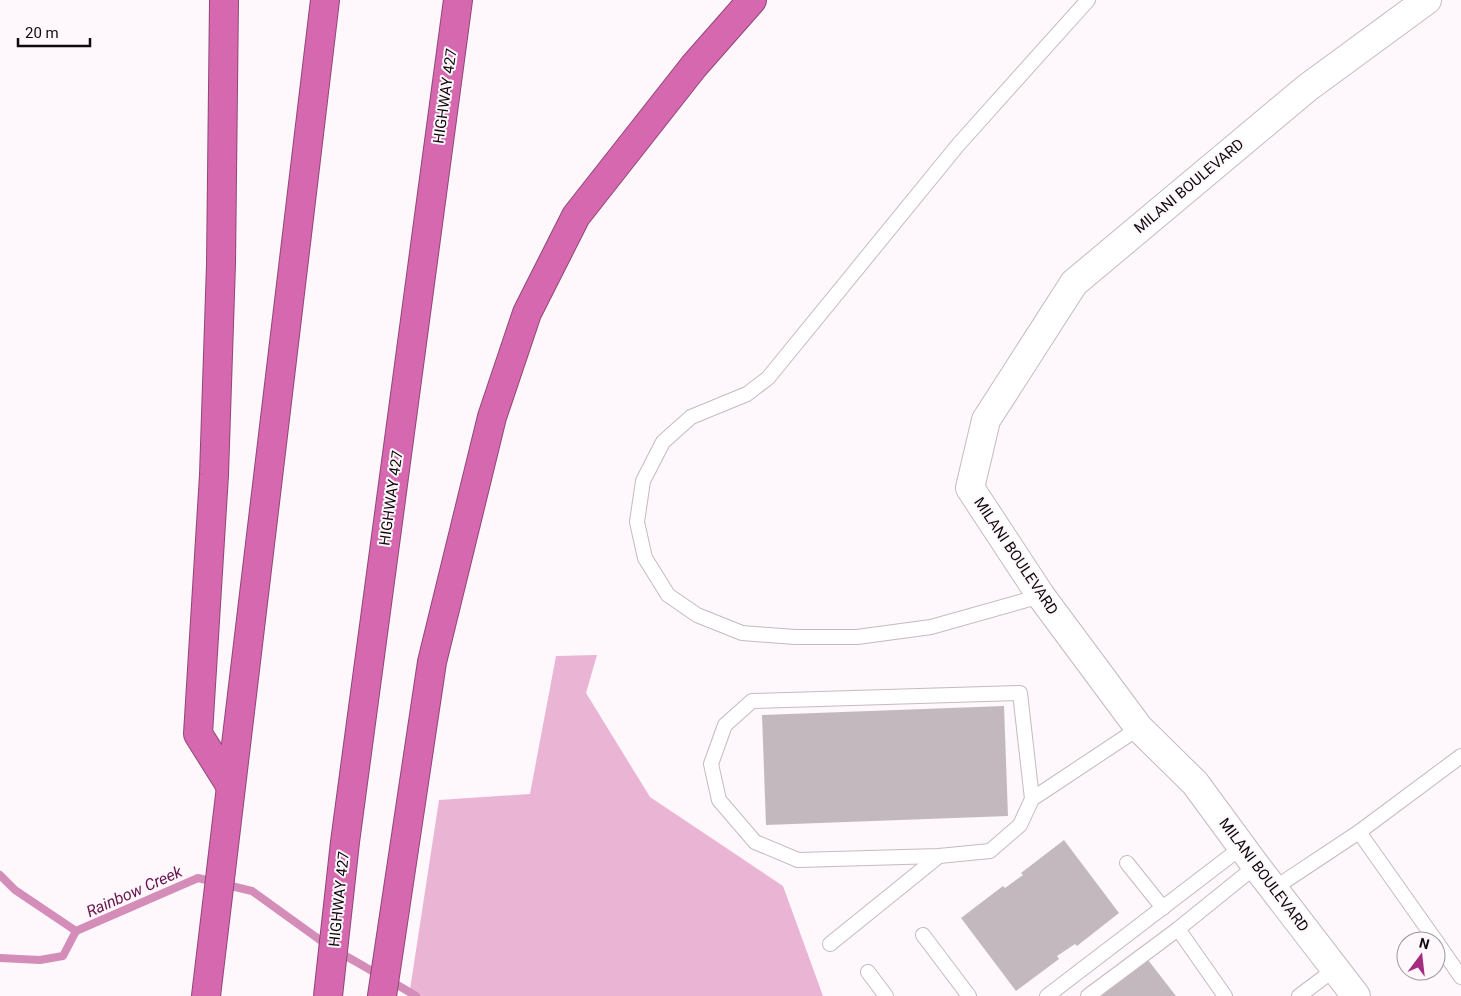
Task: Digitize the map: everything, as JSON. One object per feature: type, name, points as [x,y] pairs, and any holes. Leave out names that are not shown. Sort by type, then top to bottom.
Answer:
[{"type":"highway","points":[[224,0],[220,283],[214,475],[198,734],[230,785]]},
{"type":"highway","points":[[206,996],[325,0]]},
{"type":"highway","name":"HIGHWAY 427","points":[[328,996],[346,842],[458,0]]},
{"type":"highway","points":[[382,996],[432,662],[492,417],[527,313],[576,216],[682,81],[752,0]]},
{"type":"street","name":"MILANI BOULEVARD","points":[[1356,996],[1195,782],[1139,728],[1041,596],[970,488],[986,420],[1074,283],[1307,88],[1428,0]]},
{"type":"lane","points":[[1041,596],[931,627],[857,637],[795,637],[742,633],[697,615],[668,595],[645,558],[638,522],[643,481],[663,442],[691,417],[747,394],[768,378],[958,145],[1088,0]]},
{"type":"lane","points":[[1020,693],[1032,799],[1020,825],[990,851],[939,856],[798,860],[755,842],[718,800],[711,764],[725,725],[752,701],[1020,693]]},
{"type":"lane","points":[[1032,799],[1139,728]]},
{"type":"lane","points":[[1273,888],[1359,832],[1461,756]]},
{"type":"lane","points":[[1359,832],[1429,931]]},
{"type":"lane","points":[[830,944],[939,856]]},
{"type":"lane","points":[[1047,996],[1163,908],[1249,856]]},
{"type":"lane","points":[[1088,996],[1178,929],[1249,856]]},
{"type":"lane","points":[[1127,863],[1163,908]]},
{"type":"lane","points":[[1178,929],[1225,996]]},
{"type":"lane","points":[[923,935],[968,996]]},
{"type":"lane","points":[[1446,955],[1461,977]]},
{"type":"lane","points":[[1299,996],[1335,969]]},
{"type":"lane","points":[[868,972],[886,996]]},
{"type":"shaded area","points":[[597,655],[586,693],[650,797],[783,886],[823,996],[409,996],[439,800],[530,794],[556,656]]},
{"type":"building","points":[[1004,706],[1008,816],[766,825],[762,715]]},
{"type":"building","points":[[1064,840],[1119,913],[1077,946],[1075,944],[1057,956],[1059,959],[1016,991],[961,918],[1003,886],[1005,888],[1023,875],[1021,873]]},
{"type":"building","points":[[1148,960],[1176,996],[1101,996]]},
{"type":"waterway","name":"Rainbow Creek","points":[[0,875],[15,890],[76,931]]},
{"type":"waterway","name":"Rainbow Creek","points":[[76,931],[198,878],[252,891],[327,945]]},
{"type":"waterway","points":[[0,958],[40,960],[63,956],[76,931]]},
{"type":"waterway","name":"Rainbow Creek","points":[[339,952],[379,975]]},
{"type":"waterway","name":"Rainbow Creek","points":[[389,980],[416,996]]}]
